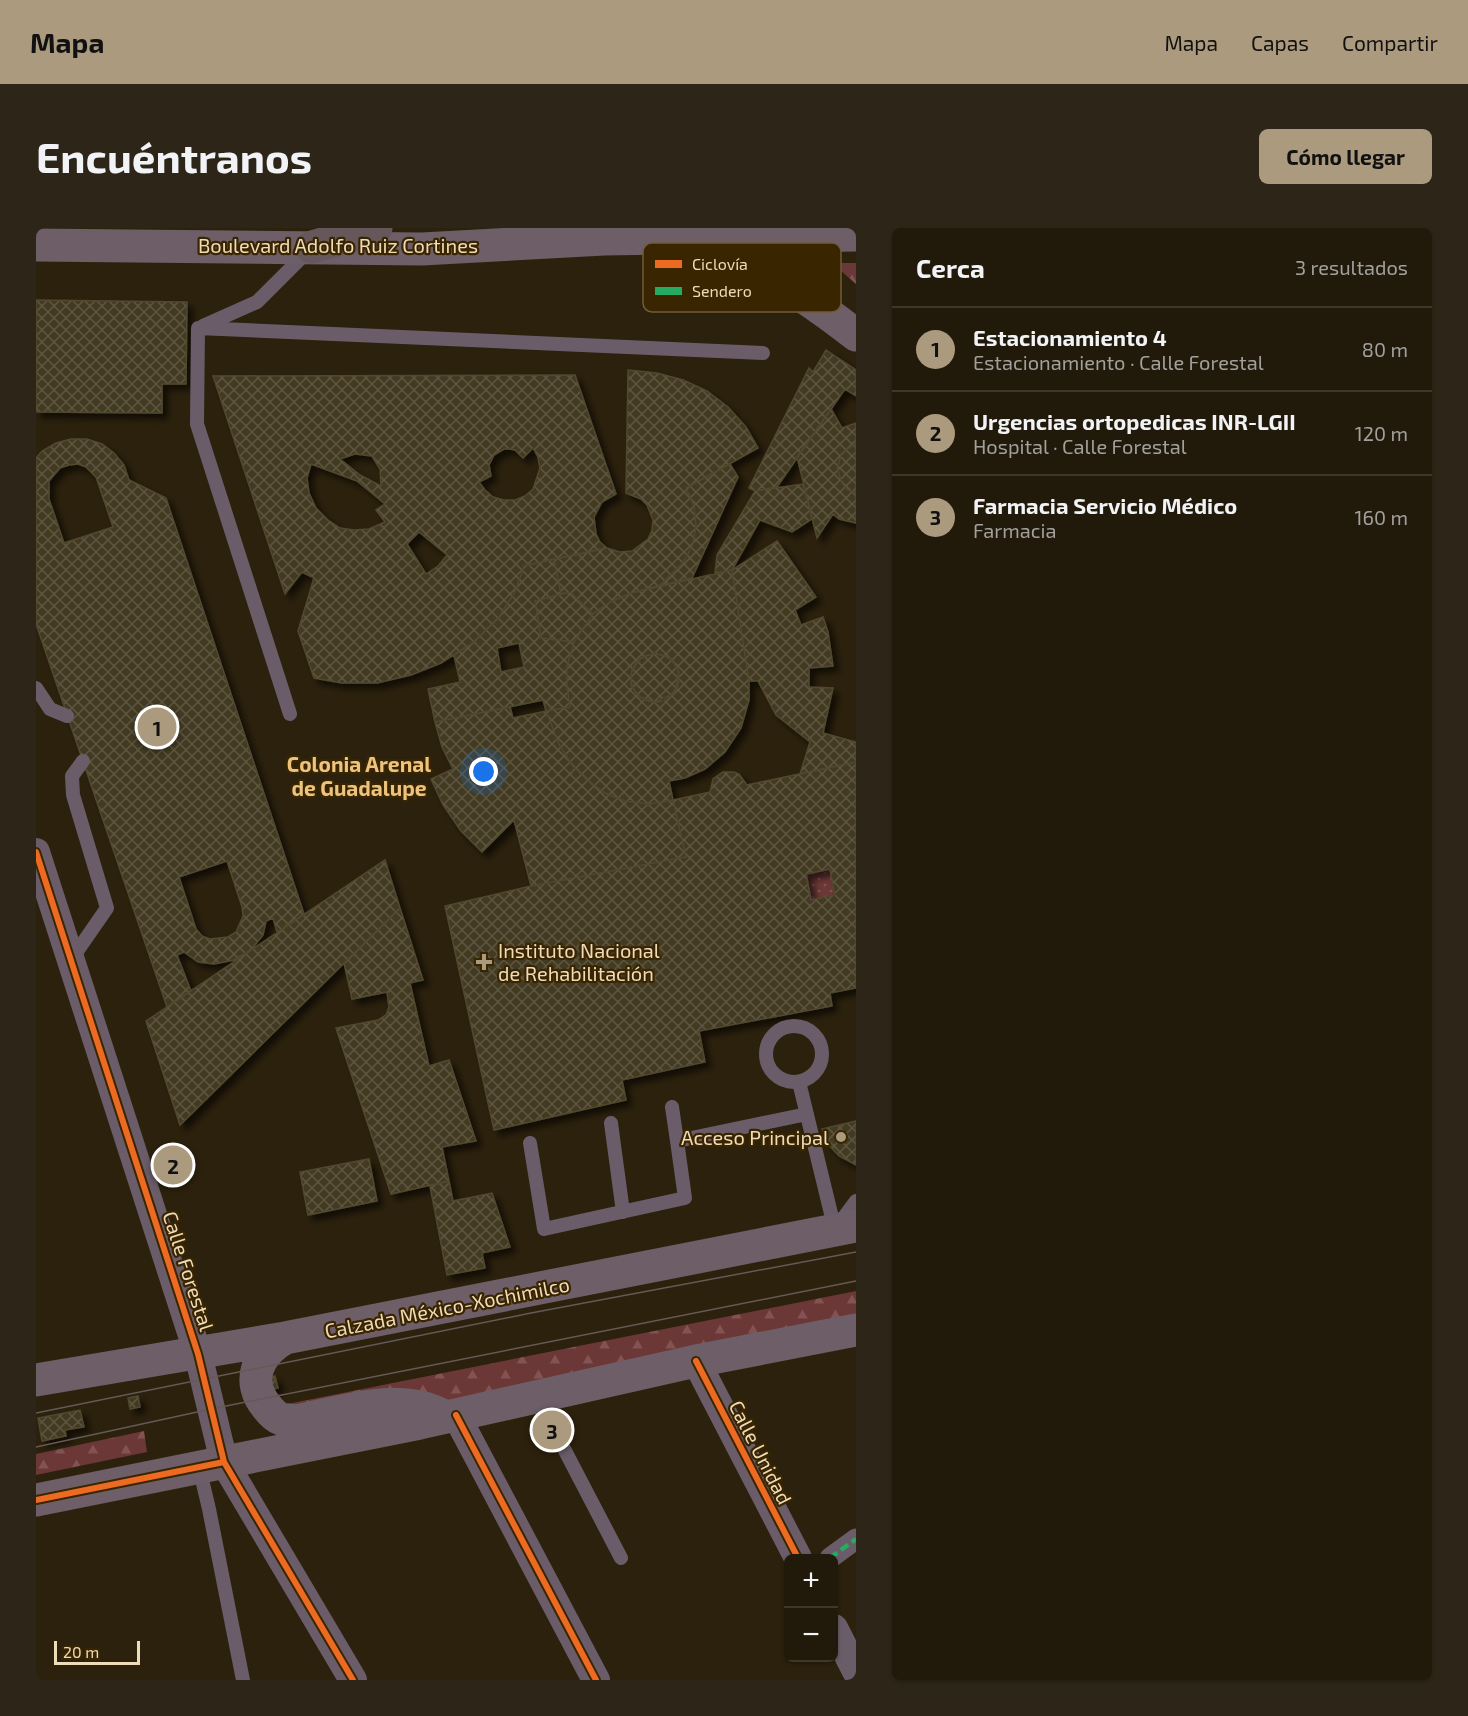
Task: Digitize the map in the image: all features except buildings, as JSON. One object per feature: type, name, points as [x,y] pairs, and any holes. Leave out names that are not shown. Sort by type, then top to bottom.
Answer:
[{"type":"highway","points":[[312,247],[376,228]]},
{"type":"main road","name":"Boulevard Adolfo Ruiz Cortines","points":[[36,244],[422,249],[604,239],[856,235]]},
{"type":"main road","points":[[663,239],[680,243]]},
{"type":"main road","points":[[826,312],[856,335]]},
{"type":"main road","name":"Calzada México-Xochimilco","points":[[36,1380],[285,1338],[845,1228]]},
{"type":"main road","points":[[36,1500],[451,1416],[696,1361],[856,1330]]},
{"type":"main road","points":[[285,1338],[266,1352],[256,1370],[255,1385],[261,1400],[280,1419],[295,1420],[390,1403],[418,1406],[451,1416]]},
{"type":"street","name":"Calle Forestal","points":[[36,852],[43,900],[71,960],[198,1354],[211,1465],[352,1680]]},
{"type":"street","name":"Calle Unidad","points":[[696,1361],[796,1554]]},
{"type":"street","points":[[451,1416],[596,1680]]},
{"type":"street","points":[[835,1554],[856,1539]]},
{"type":"street","points":[[838,1636],[856,1671]]},
{"type":"lane","points":[[198,328],[258,302],[312,247]]},
{"type":"lane","points":[[198,328],[763,352]]},
{"type":"lane","points":[[198,328],[197,424],[290,714]]},
{"type":"lane","points":[[36,688],[50,709],[68,716]]},
{"type":"lane","points":[[71,960],[107,908],[73,795],[72,776],[83,761]]},
{"type":"lane","points":[[789,1027],[806,1029],[813,1033],[822,1049],[819,1066],[814,1074],[799,1082],[789,1083],[780,1079],[768,1065],[765,1055],[772,1037],[779,1030],[789,1027]]},
{"type":"lane","points":[[799,1082],[807,1114],[845,1228]]},
{"type":"lane","points":[[530,1143],[544,1229],[684,1198],[672,1107]]},
{"type":"lane","points":[[677,1141],[807,1114]]},
{"type":"lane","points":[[611,1123],[623,1212]]},
{"type":"lane","points":[[845,1228],[856,1201]]},
{"type":"lane","points":[[537,1397],[621,1558]]},
{"type":"lane","points":[[211,1465],[209,1509],[243,1680]]},
{"type":"green space","points":[[841,263],[856,263],[856,284],[841,271]]},
{"type":"green space","points":[[830,869],[835,895],[811,900],[806,874]]},
{"type":"green space","points":[[856,1291],[856,1328],[451,1410],[272,1407]]},
{"type":"green space","points":[[144,1431],[147,1452],[36,1475],[36,1454]]},
{"type":"tram line","points":[[36,1413],[531,1313],[856,1252]]},
{"type":"tram line","points":[[36,1447],[211,1409],[856,1281]]},
{"type":"marked path","points":[[835,1554],[856,1539]]},
{"type":"cycle path","points":[[36,852],[198,1354],[224,1462],[353,1680]]},
{"type":"cycle path","points":[[696,1361],[796,1554]]},
{"type":"cycle path","points":[[456,1415],[596,1680]]},
{"type":"cycle path","points":[[36,1500],[224,1462]]},
{"type":"place","name":"Estacionamiento 4","points":[[157,727]]},
{"type":"place","name":"Instituto Nacional de Rehabilitación","points":[[484,962]]},
{"type":"place","name":"Acceso Principal","points":[[841,1137]]},
{"type":"place","name":"Urgencias ortopedicas INR-LGII","points":[[173,1165]]},
{"type":"place","name":"Farmacia Servicio Médico","points":[[552,1430]]},
{"type":"district","name":"Colonia Arenal de Guadalupe","points":[[359,775]]}]
